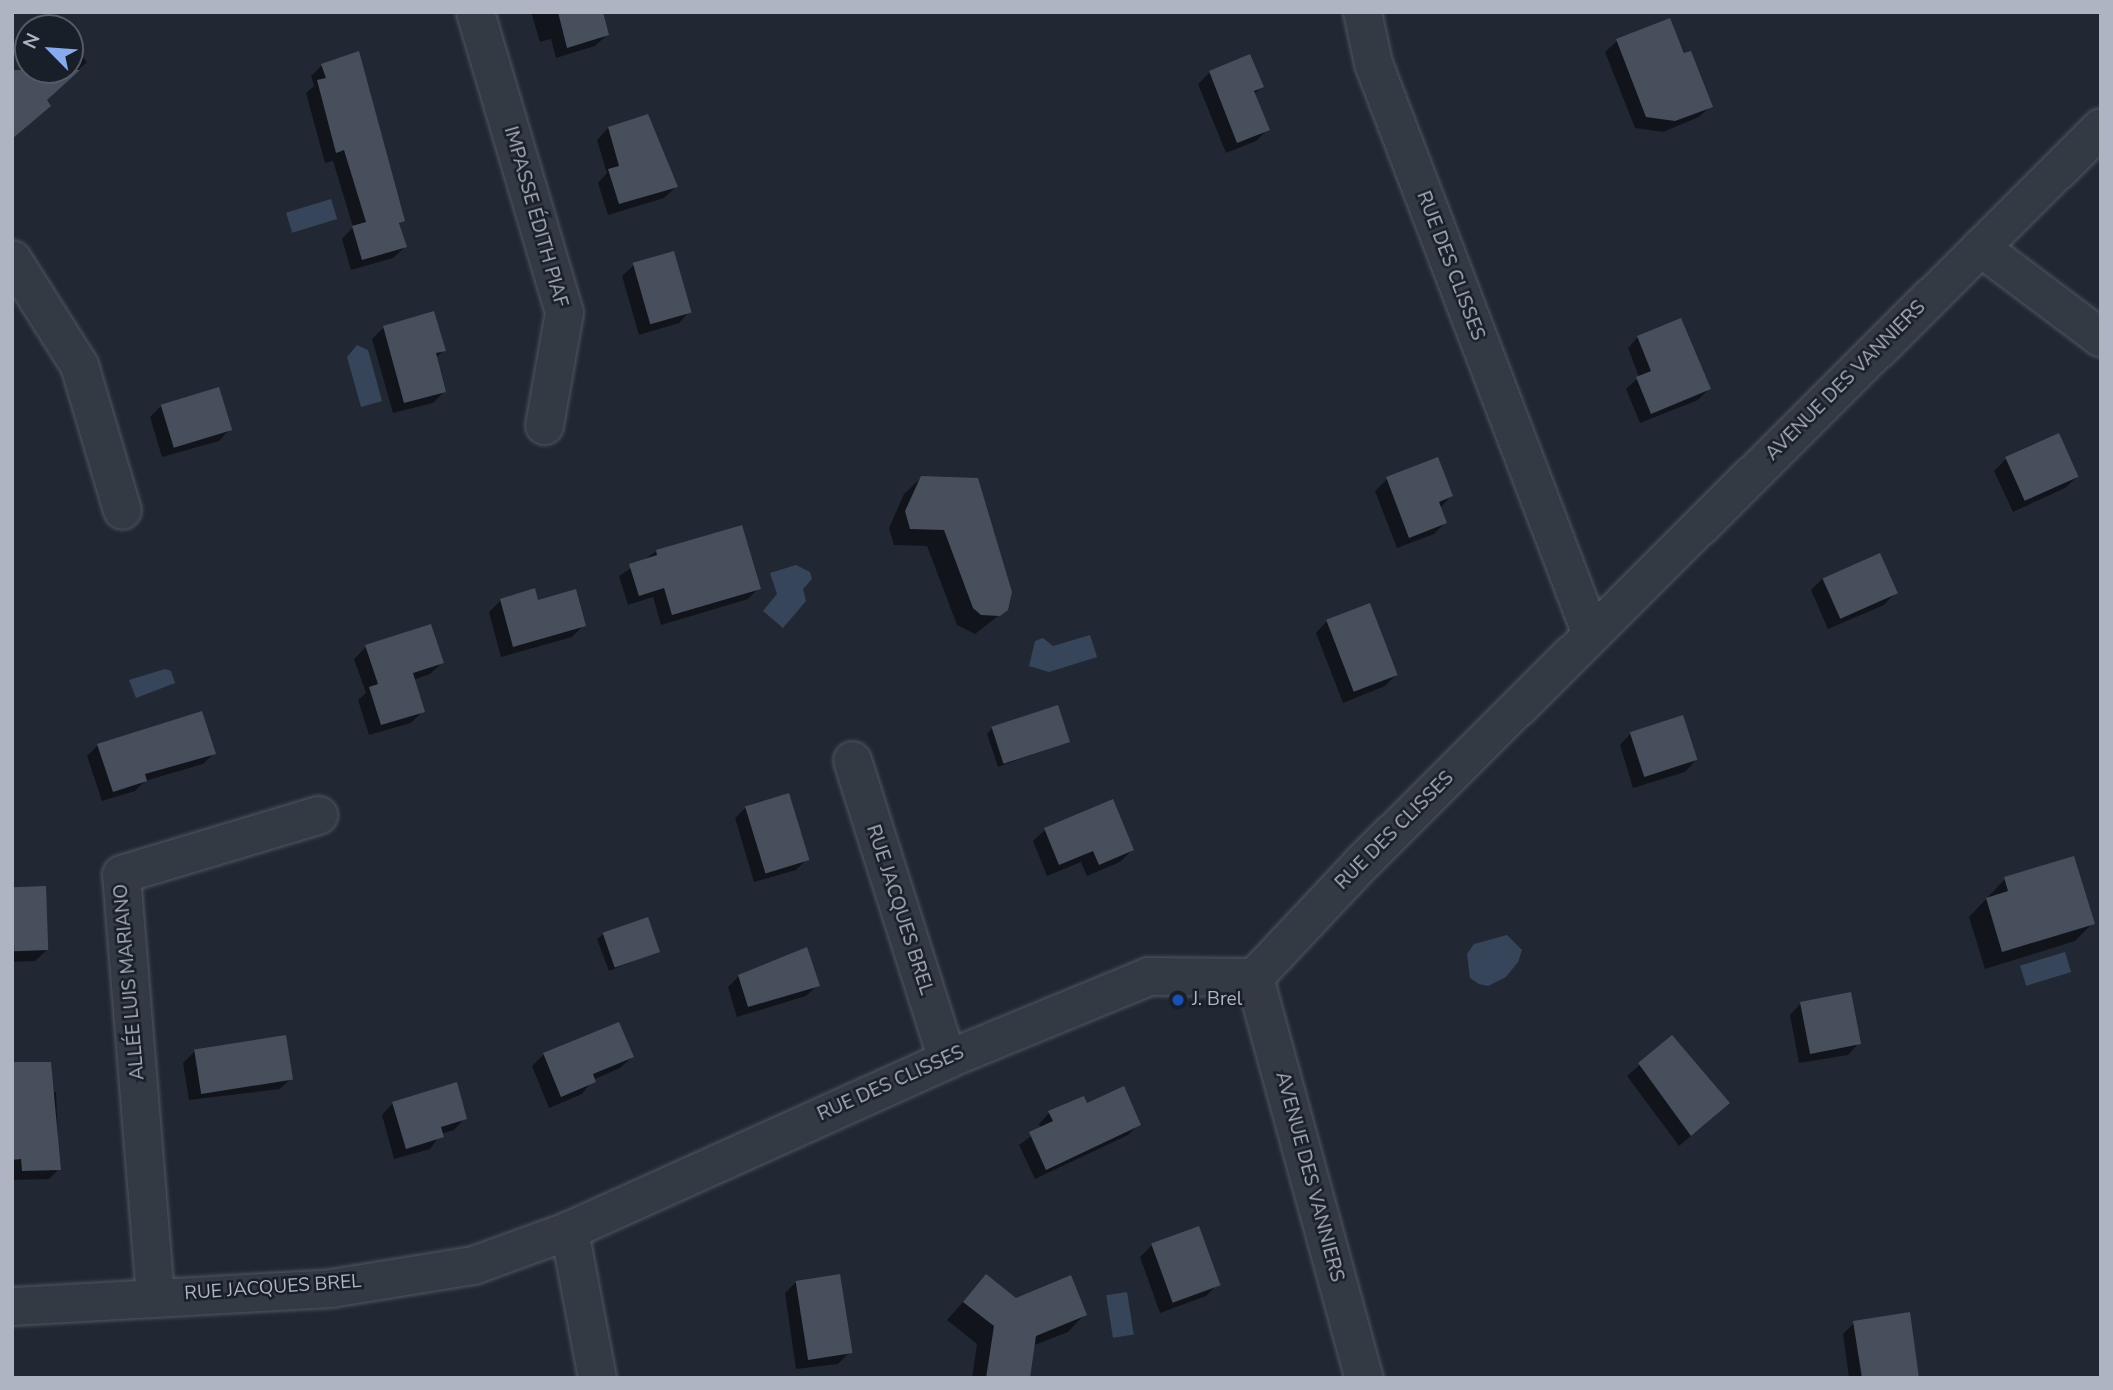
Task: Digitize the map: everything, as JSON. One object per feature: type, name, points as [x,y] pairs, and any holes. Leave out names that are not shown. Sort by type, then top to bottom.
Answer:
[{"type":"street","name":"IMPASSE ÉDITH PIAF","points":[[475,12],[564,312],[544,425]]},
{"type":"street","name":"RUE DES CLISSES","points":[[569,1230],[947,1059],[1148,976],[1254,977],[1361,863],[1591,634],[1373,63],[1362,12]]},
{"type":"street","name":"AVENUE DES VANNIERS","points":[[1591,634],[2101,127]]},
{"type":"street","points":[[1980,247],[2101,338]]},
{"type":"street","points":[[12,260],[79,365],[122,510]]},
{"type":"street","name":"RUE JACQUES BREL","points":[[852,760],[947,1059]]},
{"type":"street","name":"ALLÉE LUIS MARIANO","points":[[155,1296],[121,874],[318,816]]},
{"type":"street","name":"AVENUE DES VANNIERS","points":[[1254,977],[1364,1378]]},
{"type":"street","points":[[569,1230],[597,1378]]},
{"type":"street","name":"RUE JACQUES BREL","points":[[12,1306],[331,1288],[473,1265],[569,1230]]},
{"type":"water","points":[[331,199],[337,219],[292,233],[286,213]]},
{"type":"water","points":[[357,345],[368,350],[382,401],[361,407],[347,357]]},
{"type":"water","points":[[796,565],[810,572],[812,579],[803,589],[806,601],[783,628],[763,611],[777,594],[770,573]]},
{"type":"water","points":[[1090,635],[1097,657],[1049,672],[1029,666],[1035,641],[1043,638],[1053,646]]},
{"type":"water","points":[[165,669],[171,671],[175,683],[136,698],[129,680]]},
{"type":"water","points":[[1507,935],[1522,950],[1518,962],[1506,977],[1488,986],[1470,978],[1467,954],[1474,944]]},
{"type":"water","points":[[2065,952],[2071,972],[2026,986],[2020,966]]},
{"type":"water","points":[[1127,1292],[1134,1334],[1113,1338],[1106,1295]]},
{"type":"building","points":[[558,12],[603,12],[609,35],[567,48]]},
{"type":"building","points":[[1670,18],[1684,53],[1691,51],[1713,107],[1675,121],[1646,117],[1616,39]]},
{"type":"building","points":[[359,51],[405,221],[399,223],[407,247],[362,260],[352,226],[366,222],[344,150],[336,153],[317,80],[326,78],[321,64]]},
{"type":"building","points":[[1250,54],[1264,87],[1254,91],[1270,130],[1237,143],[1209,71]]},
{"type":"building","points":[[12,70],[14,84],[65,84],[47,100],[51,106],[12,139]]},
{"type":"building","points":[[648,114],[678,187],[619,204],[608,169],[619,166],[608,127]]},
{"type":"building","points":[[674,251],[692,313],[650,324],[633,263]]},
{"type":"building","points":[[434,311],[446,351],[436,353],[446,392],[404,403],[383,326]]},
{"type":"building","points":[[1681,318],[1711,389],[1651,414],[1636,377],[1651,371],[1637,336]]},
{"type":"building","points":[[219,387],[232,430],[174,448],[161,405]]},
{"type":"building","points":[[2059,433],[2079,477],[2025,501],[2005,457]]},
{"type":"building","points":[[1438,457],[1453,496],[1439,502],[1447,523],[1409,538],[1386,477]]},
{"type":"building","points":[[921,476],[978,478],[1012,592],[1008,610],[1000,616],[981,615],[973,608],[944,530],[910,529],[905,511]]},
{"type":"building","points":[[742,525],[761,589],[672,615],[664,588],[639,596],[629,564],[657,555],[656,550]]},
{"type":"building","points":[[1880,553],[1898,593],[1840,619],[1822,579]]},
{"type":"building","points":[[535,588],[538,600],[576,589],[586,626],[513,647],[500,599]]},
{"type":"building","points":[[1370,603],[1398,675],[1354,692],[1326,620]]},
{"type":"building","points":[[431,624],[444,663],[413,673],[425,712],[381,725],[369,687],[378,684],[365,645]]},
{"type":"building","points":[[1058,705],[1070,742],[1003,764],[991,727]]},
{"type":"building","points":[[202,711],[216,754],[145,774],[147,781],[113,792],[97,744]]},
{"type":"building","points":[[1683,715],[1698,760],[1644,777],[1630,732]]},
{"type":"building","points":[[789,793],[809,860],[765,873],[745,806]]},
{"type":"building","points":[[1113,799],[1134,850],[1099,865],[1093,851],[1059,865],[1044,828]]},
{"type":"building","points":[[2074,856],[2095,924],[2002,952],[1986,898],[2008,891],[2004,877]]},
{"type":"building","points":[[46,886],[48,950],[14,951],[12,887]]},
{"type":"building","points":[[648,917],[660,952],[615,968],[603,933]]},
{"type":"building","points":[[807,947],[820,986],[748,1007],[738,975]]},
{"type":"building","points":[[1851,992],[1861,1044],[1810,1054],[1800,1002]]},
{"type":"building","points":[[619,1022],[634,1057],[593,1074],[596,1082],[561,1097],[543,1053]]},
{"type":"building","points":[[286,1035],[293,1079],[201,1094],[194,1050]]},
{"type":"building","points":[[1672,1035],[1730,1103],[1691,1136],[1638,1063]]},
{"type":"building","points":[[12,1062],[51,1062],[61,1170],[22,1171],[21,1159],[12,1160]]},
{"type":"building","points":[[457,1082],[467,1119],[441,1127],[444,1137],[406,1149],[392,1102]]},
{"type":"building","points":[[1124,1086],[1141,1125],[1046,1170],[1029,1132],[1053,1121],[1048,1111],[1084,1096],[1087,1103]]},
{"type":"building","points":[[1199,1226],[1221,1285],[1173,1303],[1151,1243]]},
{"type":"building","points":[[840,1274],[853,1353],[808,1360],[796,1281]]},
{"type":"building","points":[[986,1274],[1016,1298],[1071,1275],[1087,1315],[1036,1336],[1030,1378],[986,1378],[994,1326],[963,1302]]},
{"type":"building","points":[[1910,1312],[1919,1378],[1862,1378],[1853,1321]]},
{"type":"place","name":"J. Brel","points":[[1178,1000]]}]
